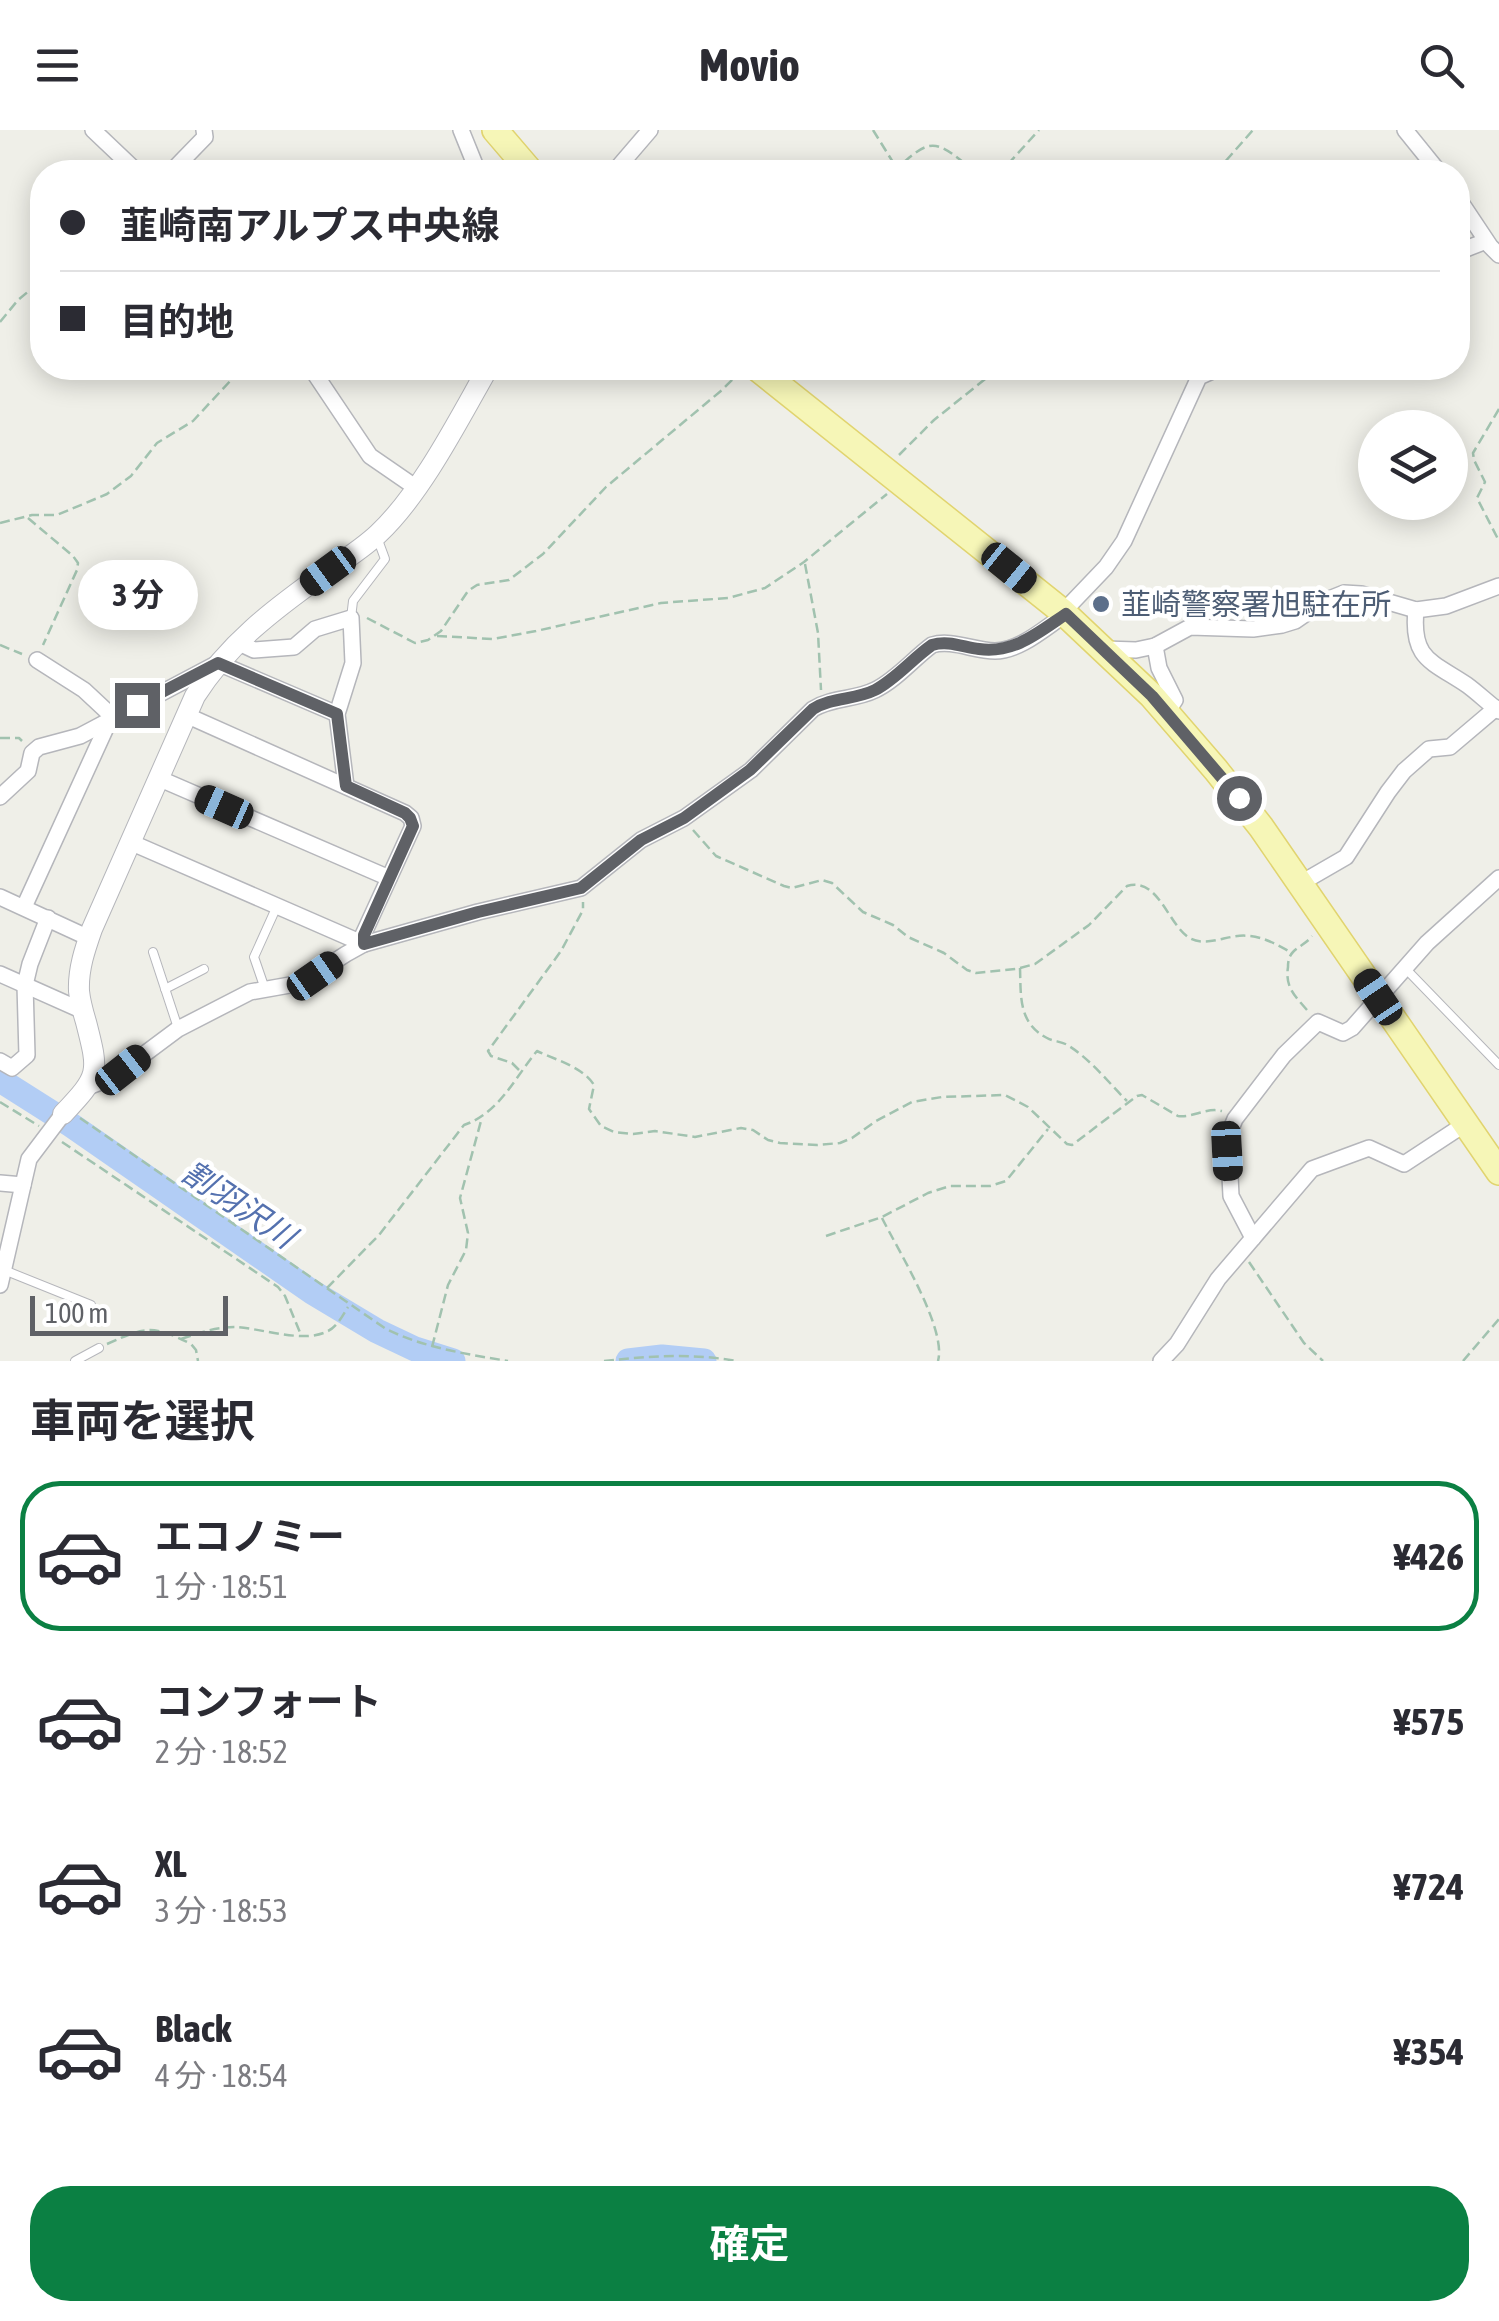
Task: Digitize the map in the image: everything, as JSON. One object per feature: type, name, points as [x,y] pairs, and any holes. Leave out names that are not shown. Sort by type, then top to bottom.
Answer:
[{"type":"main road","points":[[495,130],[520,160]]},
{"type":"main road","points":[[772,380],[1064,613],[1167,712],[1239,798],[1301,883],[1378,997],[1480,1135],[1499,1172]]},
{"type":"street","points":[[93,130],[125,160]]},
{"type":"street","points":[[183,160],[205,138],[204,130]]},
{"type":"street","points":[[461,130],[473,160]]},
{"type":"street","points":[[624,160],[650,130]]},
{"type":"street","points":[[1404,130],[1429,160]]},
{"type":"street","points":[[1470,216],[1499,255]]},
{"type":"street","points":[[1470,247],[1486,241]]},
{"type":"street","points":[[319,380],[370,456],[415,487]]},
{"type":"street","points":[[2,1278],[29,1159],[95,1072],[96,1060],[79,995],[79,974],[89,938],[195,696],[236,642],[392,520],[448,439],[481,380]]},
{"type":"street","points":[[85,1088],[123,1070],[178,1029],[250,992],[301,984],[364,944],[581,888],[641,840],[684,818],[750,770],[813,709],[822,703],[880,688],[932,645],[942,642],[1000,651],[1033,636],[1064,613],[1124,541],[1198,380]]},
{"type":"street","points":[[1104,650],[1155,646],[1190,626],[1254,630],[1282,625],[1295,621],[1324,600],[1344,594],[1361,594],[1416,610],[1446,606],[1499,586]]},
{"type":"street","points":[[1301,883],[1346,857],[1404,770],[1430,749],[1450,747],[1496,706],[1425,656],[1415,640],[1416,610]]},
{"type":"street","points":[[236,642],[254,650],[294,647],[315,628],[351,618],[352,663],[337,714],[346,786]]},
{"type":"street","points":[[1155,646],[1159,668],[1175,700],[1167,712]]},
{"type":"street","points":[[37,660],[84,690],[112,718]]},
{"type":"street","points":[[218,663],[337,714]]},
{"type":"street","points":[[0,797],[28,771],[32,753],[39,747],[80,736],[218,663]]},
{"type":"street","points":[[186,715],[410,818],[413,826],[364,935],[364,944]]},
{"type":"street","points":[[24,908],[112,718]]},
{"type":"street","points":[[158,778],[388,878]]},
{"type":"street","points":[[130,842],[364,944]]},
{"type":"street","points":[[1254,1238],[1231,1196],[1229,1182],[1228,1136],[1238,1116],[1284,1055],[1318,1022],[1343,1033],[1352,1028],[1427,943],[1499,878]]},
{"type":"street","points":[[0,897],[89,938]]},
{"type":"street","points":[[0,1061],[12,1068],[26,1056],[25,985],[48,918]]},
{"type":"street","points":[[0,974],[83,1011]]},
{"type":"street","points":[[1161,1361],[1177,1344],[1218,1279],[1312,1170],[1369,1148],[1404,1164],[1480,1135]]},
{"type":"street","points":[[0,1183],[23,1186]]},
{"type":"lane","points":[[351,618],[353,601],[385,560],[376,536]]},
{"type":"lane","points":[[265,989],[254,957],[276,906]]},
{"type":"lane","points":[[153,952],[178,1029]]},
{"type":"lane","points":[[1405,968],[1499,1064]]},
{"type":"lane","points":[[165,989],[204,969]]},
{"type":"lane","points":[[2,1278],[90,1305]]},
{"type":"lane","points":[[76,1361],[99,1348]]},
{"type":"path","points":[[874,130],[889,160]]},
{"type":"path","points":[[1012,160],[1039,130]]},
{"type":"path","points":[[1227,160],[1254,130]]},
{"type":"path","points":[[906,160],[920,147],[935,144],[959,160]]},
{"type":"path","points":[[0,322],[30,290]]},
{"type":"path","points":[[0,524],[56,515],[107,494],[131,476],[157,443],[193,421],[231,380]]},
{"type":"path","points":[[436,636],[468,591],[477,585],[510,580],[544,554],[606,487],[732,380]]},
{"type":"path","points":[[351,618],[364,616],[415,644],[436,636],[493,638],[536,632],[660,603],[728,598],[766,588],[804,562],[894,476],[934,420],[984,380]]},
{"type":"path","points":[[1499,409],[1473,454],[1484,482],[1477,498],[1499,541]]},
{"type":"path","points":[[0,644],[37,660],[77,570],[73,556],[26,517]]},
{"type":"path","points":[[804,562],[818,632],[822,703]]},
{"type":"path","points":[[0,738],[19,738],[35,750]]},
{"type":"path","points":[[684,818],[716,856],[792,888],[822,880],[832,883],[863,912],[976,973],[1035,964],[1089,925],[1127,886],[1135,884],[1150,889],[1192,940],[1252,936],[1292,952]]},
{"type":"path","points":[[520,1072],[512,1063],[490,1056],[488,1051],[561,951],[583,910],[581,888]]},
{"type":"path","points":[[1318,1022],[1288,989],[1286,980],[1292,952],[1306,945],[1324,917]]},
{"type":"path","points":[[1020,968],[1026,1021],[1041,1035],[1074,1050],[1128,1102]]},
{"type":"path","points":[[326,1288],[378,1235],[464,1126],[492,1110],[537,1051],[584,1073],[594,1086],[589,1108],[601,1126],[633,1134],[655,1131],[695,1137],[740,1128],[780,1143],[840,1143],[912,1102],[970,1095],[1005,1095],[1028,1108],[1072,1145],[1142,1095],[1178,1116],[1215,1109],[1238,1116]]},
{"type":"path","points":[[0,1102],[57,1121],[326,1288],[386,1330],[432,1348],[508,1361]]},
{"type":"path","points":[[432,1348],[448,1285],[466,1250],[468,1233],[460,1198],[481,1119]]},
{"type":"path","points":[[57,1121],[278,1287],[302,1334]]},
{"type":"path","points":[[826,1236],[882,1217],[950,1186],[990,1186],[1006,1181],[1049,1128]]},
{"type":"path","points":[[882,1217],[935,1326],[940,1348],[938,1361]]},
{"type":"path","points":[[1241,1250],[1304,1343],[1322,1361]]},
{"type":"path","points":[[181,1339],[218,1328],[238,1327],[302,1334],[327,1332],[349,1306]]},
{"type":"path","points":[[1462,1361],[1499,1319]]},
{"type":"path","points":[[99,1348],[148,1328],[181,1339],[196,1350],[198,1361]]},
{"type":"path","points":[[604,1361],[696,1356],[736,1361]]},
{"type":"waterway","name":"割羽沢川","points":[[0,1080],[312,1292],[377,1331],[453,1361]]},
{"type":"waterway","name":"割羽沢川","points":[[628,1361],[662,1357],[704,1361]]},
{"type":"place","name":"韮崎警察署旭駐在所","points":[[1101,604]]},
{"type":"route","points":[[137,705],[218,663],[337,714],[346,786],[405,813],[413,826],[364,935],[364,944],[581,888],[641,840],[684,818],[750,770],[822,703],[880,688],[932,645],[942,642],[1000,651],[1033,636],[1066,614],[1152,696],[1239,798]]}]
